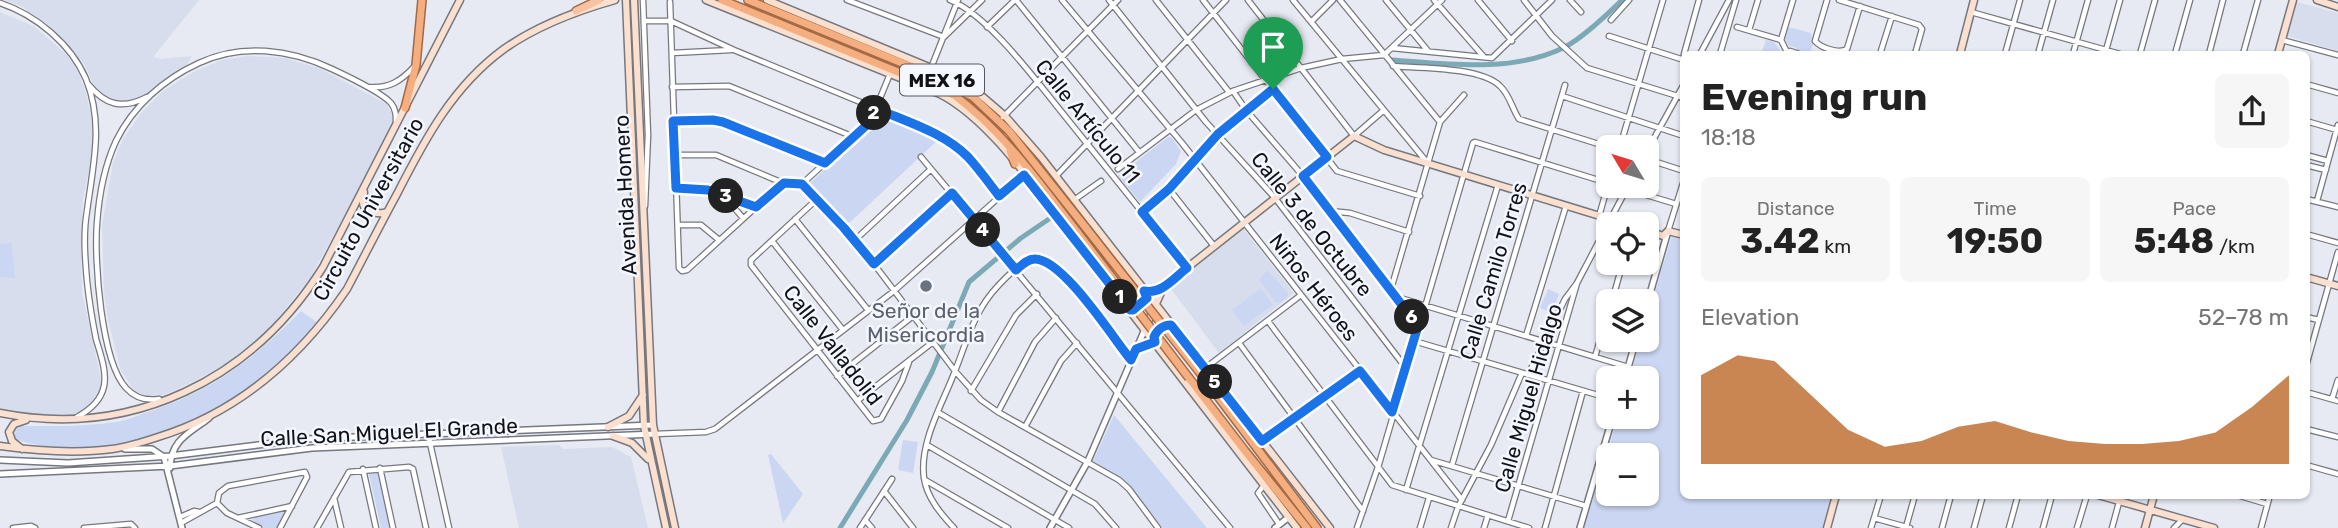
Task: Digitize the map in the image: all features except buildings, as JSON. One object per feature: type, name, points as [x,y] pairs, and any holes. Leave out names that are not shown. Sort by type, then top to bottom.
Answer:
[{"type":"highway","points":[[405,108],[416,65],[422,0]]},
{"type":"highway","name":"MEX 16","points":[[748,0],[960,88],[1002,118],[1086,228],[1260,444],[1317,528]]},
{"type":"highway","name":"MEX 16","points":[[719,2],[954,95],[988,122],[1006,141],[1307,528]]},
{"type":"highway","points":[[787,33],[799,32]]},
{"type":"highway","points":[[900,62],[928,66]]},
{"type":"highway","points":[[1006,141],[1015,164]]},
{"type":"highway","points":[[1246,421],[1260,444]]},
{"type":"highway","points":[[1245,451],[1263,482]]},
{"type":"main road","points":[[396,126],[460,0]]},
{"type":"main road","name":"Circuito Universitario","points":[[0,446],[65,452],[114,449],[169,433],[214,414],[275,373],[313,335],[347,289],[430,132],[454,96],[502,50],[599,0]]},
{"type":"main road","points":[[576,11],[615,0]]},
{"type":"main road","name":"Avenida Homero","points":[[626,0],[645,435]]},
{"type":"main road","name":"Avenida Homero","points":[[634,0],[655,434]]},
{"type":"main road","points":[[706,0],[719,2],[787,33],[940,94],[960,105],[991,134],[1024,175],[1297,528]]},
{"type":"main road","points":[[767,0],[965,83],[1056,176],[1171,325],[1202,371],[1246,421]]},
{"type":"main road","points":[[1961,51],[1974,0]]},
{"type":"main road","points":[[2279,51],[2293,0]]},
{"type":"main road","points":[[2318,0],[2338,7]]},
{"type":"main road","name":"Circuito Universitario","points":[[0,414],[73,420],[118,414],[171,399],[217,375],[243,357],[278,327],[303,298],[318,275],[396,126]]},
{"type":"main road","points":[[1146,293],[1162,289],[1351,138],[1596,215]]},
{"type":"main road","points":[[364,187],[363,205],[376,213],[387,212]]},
{"type":"main road","points":[[1659,234],[1663,236],[1668,231],[1680,234]]},
{"type":"main road","points":[[2310,278],[2338,286]]},
{"type":"main road","points":[[1145,329],[1162,289]]},
{"type":"main road","points":[[1130,310],[1141,305],[1146,293]]},
{"type":"main road","points":[[1136,349],[1154,341],[1160,329],[1171,325]]},
{"type":"main road","points":[[608,427],[629,416],[643,390]]},
{"type":"main road","points":[[23,449],[10,438],[10,429],[16,422],[39,418]]},
{"type":"main road","points":[[655,434],[675,528]]},
{"type":"main road","points":[[645,435],[666,528]]},
{"type":"main road","points":[[612,436],[637,447],[652,464]]},
{"type":"main road","points":[[1260,444],[1303,490],[1330,528]]},
{"type":"main road","points":[[1827,528],[1835,499]]},
{"type":"main road","points":[[2122,499],[2212,528]]},
{"type":"main road","points":[[2145,528],[2153,499]]},
{"type":"street","points":[[643,0],[648,146],[648,191],[644,213]]},
{"type":"street","points":[[847,0],[944,37]]},
{"type":"street","name":"Calle Artículo 11","points":[[950,0],[958,1],[987,27],[1038,83],[1187,268]]},
{"type":"street","points":[[944,37],[982,0]]},
{"type":"street","points":[[987,27],[1015,0],[1139,152]]},
{"type":"street","name":"Niños Héroes","points":[[1062,0],[1195,161],[1462,500]]},
{"type":"street","points":[[1109,0],[1196,110]]},
{"type":"street","points":[[1002,118],[1118,0]]},
{"type":"street","points":[[1156,0],[1303,176],[1418,326]]},
{"type":"street","points":[[1203,0],[1340,173],[1420,196]]},
{"type":"street","points":[[1056,176],[1226,0]]},
{"type":"street","points":[[1248,0],[1351,138],[1384,110]]},
{"type":"street","points":[[1293,0],[1428,162]]},
{"type":"street","points":[[1311,22],[1333,0]]},
{"type":"street","points":[[1340,0],[1440,122]]},
{"type":"street","points":[[1386,0],[1428,51]]},
{"type":"street","points":[[1478,0],[1512,41]]},
{"type":"street","points":[[1524,0],[1552,36],[1588,69],[1680,97]]},
{"type":"street","points":[[1392,48],[1494,57],[1552,0]]},
{"type":"street","points":[[1570,0],[1581,12]]},
{"type":"street","points":[[1611,20],[1629,0]]},
{"type":"street","points":[[1623,135],[1663,0]]},
{"type":"street","points":[[1685,51],[1699,0]]},
{"type":"street","points":[[1702,51],[1729,0]]},
{"type":"street","points":[[1721,51],[1736,0]]},
{"type":"street","points":[[1749,30],[1758,0]]},
{"type":"street","points":[[1785,51],[1781,40],[1793,0]]},
{"type":"street","points":[[1827,0],[1815,41],[1838,51]]},
{"type":"street","points":[[1839,0],[1922,26],[1916,51]]},
{"type":"street","points":[[2006,51],[2020,0]]},
{"type":"street","points":[[2039,51],[2053,0]]},
{"type":"street","points":[[2074,51],[2088,0]]},
{"type":"street","points":[[2106,51],[2120,0]]},
{"type":"street","points":[[2141,51],[2155,0]]},
{"type":"street","points":[[2176,51],[2190,0]]},
{"type":"street","points":[[2210,51],[2223,0]]},
{"type":"street","points":[[2244,51],[2258,0]]},
{"type":"street","points":[[928,66],[944,37],[958,1]]},
{"type":"street","points":[[1118,169],[1196,110],[1231,92],[1301,68],[1384,55],[1438,1],[1485,58]]},
{"type":"street","points":[[670,2],[679,268],[687,271],[784,183]]},
{"type":"street","points":[[0,3],[28,16],[58,38],[75,58],[86,81],[94,108],[97,146],[85,223],[85,255],[89,302],[105,377],[102,392],[91,408],[73,420]]},
{"type":"street","points":[[1842,51],[1847,47],[1860,6]]},
{"type":"street","points":[[1971,12],[2103,51]]},
{"type":"street","points":[[1881,51],[1892,16]]},
{"type":"street","points":[[645,21],[671,21],[928,130],[969,158],[999,196]]},
{"type":"street","points":[[1737,27],[1781,40]]},
{"type":"street","points":[[1609,36],[1680,56]]},
{"type":"street","points":[[2282,40],[2338,55]]},
{"type":"street","points":[[672,53],[734,50]]},
{"type":"street","points":[[171,399],[145,399],[131,393],[120,380],[99,299],[97,224],[102,182],[120,133],[150,95],[172,77],[219,55],[247,51],[282,52],[306,59],[366,87],[390,103],[396,113],[396,126]]},
{"type":"street","points":[[366,87],[380,88],[394,84],[416,65]]},
{"type":"street","points":[[1393,66],[1463,72],[1490,79],[1502,88],[1517,116],[1523,120],[1596,143]]},
{"type":"street","points":[[675,155],[716,155],[784,183],[802,184],[869,123],[890,74]]},
{"type":"street","points":[[86,81],[103,99],[112,104],[129,105],[150,95]]},
{"type":"street","name":"Calle Camilo Torres","points":[[1452,465],[1565,85]]},
{"type":"street","points":[[672,87],[729,86],[854,137]]},
{"type":"street","points":[[2310,86],[2338,93]]},
{"type":"street","points":[[1142,212],[1169,189],[1218,134],[1273,89]]},
{"type":"street","points":[[1656,135],[1680,91]]},
{"type":"street","points":[[1391,289],[1440,122],[1464,95]]},
{"type":"street","points":[[1562,96],[1680,135]]},
{"type":"street","points":[[94,108],[97,101],[103,99]]},
{"type":"street","points":[[129,105],[133,116]]},
{"type":"street","name":"Calle 3 de Octubre","points":[[1196,110],[1275,198],[1406,368]]},
{"type":"street","points":[[673,121],[723,122],[825,163]]},
{"type":"street","points":[[2310,122],[2337,127],[2317,201]]},
{"type":"street","points":[[1357,528],[1472,144],[1475,142],[1596,180]]},
{"type":"street","points":[[2310,156],[2328,161]]},
{"type":"street","points":[[922,157],[1230,528]]},
{"type":"street","points":[[1659,163],[1680,170]]},
{"type":"street","points":[[2310,165],[2326,170]]},
{"type":"street","points":[[854,241],[931,169]]},
{"type":"street","points":[[655,434],[706,432],[715,429],[894,291],[1024,175]]},
{"type":"street","points":[[1073,200],[1101,181]]},
{"type":"street","points":[[802,184],[874,264],[971,391],[998,412],[1088,461],[1124,484],[1158,528]]},
{"type":"street","points":[[1406,490],[1498,185]]},
{"type":"street","points":[[676,188],[704,189],[756,207]]},
{"type":"street","points":[[1169,189],[1214,246]]},
{"type":"street","points":[[1651,289],[1680,192]]},
{"type":"street","points":[[874,264],[952,193]]},
{"type":"street","points":[[724,195],[743,218]]},
{"type":"street","points":[[1659,198],[1676,204]]},
{"type":"street","points":[[816,200],[772,241],[843,330]]},
{"type":"street","points":[[2310,200],[2338,207]]},
{"type":"street","points":[[1526,336],[1566,205]]},
{"type":"street","points":[[1330,211],[1350,213],[1409,232]]},
{"type":"street","points":[[795,219],[868,310]]},
{"type":"street","points":[[678,225],[701,225],[719,240]]},
{"type":"street","points":[[2310,235],[2338,243]]},
{"type":"street","name":"Calle Valladolid","points":[[772,241],[750,263],[872,420],[878,421],[902,381],[909,362]]},
{"type":"street","points":[[1451,528],[1458,507],[1477,474],[1525,374],[1596,246]]},
{"type":"street","points":[[2310,349],[2338,252]]},
{"type":"street","points":[[954,528],[938,509],[925,480],[927,445],[972,325],[983,305],[1016,270],[1028,260],[1038,259],[1059,271],[1131,360]]},
{"type":"street","name":"Calle Miguel Hidalgo","points":[[1508,521],[1577,283]]},
{"type":"street","points":[[971,391],[1016,314],[1037,294]]},
{"type":"street","points":[[1202,371],[1301,295]]},
{"type":"street","points":[[1396,296],[1625,366]]},
{"type":"street","points":[[837,376],[914,316]]},
{"type":"street","points":[[998,412],[1035,342],[1056,318]]},
{"type":"street","points":[[2310,318],[2319,320]]},
{"type":"street","points":[[1268,321],[1392,485],[1529,528]]},
{"type":"street","points":[[1050,528],[1088,461],[1145,329]]},
{"type":"street","points":[[1414,341],[1596,395]]},
{"type":"street","points":[[857,401],[933,342]]},
{"type":"street","points":[[1238,343],[1363,511]]},
{"type":"street","points":[[1025,427],[1061,361],[1077,344]]},
{"type":"street","points":[[99,350],[113,359]]},
{"type":"street","points":[[1595,357],[1596,352]]},
{"type":"street","points":[[1260,444],[1360,371]]},
{"type":"street","points":[[2310,393],[2335,400],[2338,380]]},
{"type":"street","points":[[1545,528],[1583,391]]},
{"type":"street","points":[[938,413],[1095,504],[1116,528]]},
{"type":"street","points":[[214,414],[182,439],[167,456],[181,523],[194,511],[199,512],[217,503]]},
{"type":"street","name":"Calle San Miguel El Grande","points":[[0,460],[57,463],[167,456],[304,439],[653,425]]},
{"type":"street","points":[[1580,528],[1609,429]]},
{"type":"street","points":[[2310,430],[2338,437]]},
{"type":"street","points":[[428,434],[449,528]]},
{"type":"street","name":"Calle San Miguel El Grande","points":[[0,474],[168,468],[301,449],[655,434]]},
{"type":"street","points":[[927,445],[1069,528]]},
{"type":"street","points":[[114,449],[150,449],[167,456]]},
{"type":"street","points":[[1430,460],[1586,506]]},
{"type":"street","points":[[2310,466],[2337,473],[2338,482]]},
{"type":"street","points":[[317,528],[347,473],[363,469],[412,467],[426,528]]},
{"type":"street","points":[[380,468],[393,528]]},
{"type":"street","points":[[363,469],[376,528]]},
{"type":"street","points":[[217,503],[219,493],[228,486],[305,472],[307,477],[280,528]]},
{"type":"street","points":[[860,528],[892,479]]},
{"type":"street","points":[[925,480],[1008,528]]},
{"type":"street","points":[[1263,482],[1258,492],[1277,526],[1289,517]]},
{"type":"street","points":[[884,491],[913,528]]},
{"type":"street","points":[[334,497],[341,528]]},
{"type":"street","points":[[1420,528],[1429,498]]},
{"type":"street","points":[[1871,528],[1880,499]]},
{"type":"street","points":[[1874,518],[1907,528],[1914,499]]},
{"type":"street","points":[[1942,528],[1950,499]]},
{"type":"street","points":[[1974,528],[1982,499]]},
{"type":"street","points":[[2009,528],[2017,499]]},
{"type":"street","points":[[2043,528],[2051,499]]},
{"type":"street","points":[[2077,528],[2086,499]]},
{"type":"street","points":[[2112,528],[2120,499]]},
{"type":"street","points":[[2250,499],[2267,504]]},
{"type":"street","points":[[2261,528],[2269,499]]},
{"type":"street","points":[[217,503],[227,513],[259,528]]},
{"type":"street","points":[[238,518],[292,506]]},
{"type":"street","points":[[1484,528],[1488,515]]},
{"type":"street","points":[[2174,528],[2183,519]]},
{"type":"street","points":[[865,520],[872,528]]},
{"type":"street","points":[[84,528],[131,524],[135,528]]},
{"type":"street","points":[[13,528],[35,528]]},
{"type":"shaded area","points":[[4,0],[199,0],[153,57],[160,59],[192,56],[186,66],[142,98],[125,103],[108,100],[96,90],[85,66],[61,36],[23,7]]},
{"type":"shaded area","points":[[2297,2],[2338,13],[2338,51],[2287,36]]},
{"type":"shaded area","points":[[0,12],[35,27],[74,61],[86,92],[93,126],[94,149],[83,198],[82,292],[101,389],[85,410],[67,417],[0,410]]},
{"type":"shaded area","points":[[1788,27],[1811,33],[1813,45],[1810,51],[1799,51],[1789,46],[1784,37]]},
{"type":"shaded area","points":[[1766,40],[1774,42],[1780,50],[1780,51],[1762,51]]},
{"type":"shaded area","points":[[248,56],[285,58],[319,68],[387,104],[394,119],[310,278],[273,324],[223,366],[154,398],[134,390],[121,371],[108,320],[104,292],[102,225],[113,163],[123,139],[141,113],[163,91],[195,71],[222,60]]},
{"type":"shaded area","points":[[878,116],[930,134],[938,140],[846,226],[808,185],[875,123]]},
{"type":"shaded area","points":[[1168,137],[1172,138],[1181,151],[1176,164],[1140,202],[1118,176]]},
{"type":"shaded area","points":[[1242,227],[1294,293],[1219,353],[1169,286]]},
{"type":"shaded area","points":[[1672,235],[1680,238],[1680,499],[1830,499],[1822,528],[1584,528],[1596,489],[1596,506],[1659,506],[1659,443],[1610,443],[1614,429],[1659,429],[1659,366],[1633,366],[1637,352],[1659,352],[1659,289],[1656,289]]},
{"type":"shaded area","points":[[12,243],[15,278],[0,277],[0,244]]},
{"type":"shaded area","points":[[1267,270],[1288,293],[1280,303],[1276,302],[1259,280]]},
{"type":"shaded area","points":[[1261,288],[1273,305],[1244,326],[1232,310]]},
{"type":"shaded area","points":[[1548,289],[1559,294],[1552,313],[1540,308]]},
{"type":"shaded area","points":[[301,311],[318,323],[290,354],[257,382],[221,407],[182,427],[141,441],[99,448],[57,448],[15,439],[19,426],[108,423],[174,403],[214,383],[250,358]]},
{"type":"shaded area","points":[[1114,415],[1207,528],[1163,528],[1126,482],[1093,461]]},
{"type":"shaded area","points":[[903,440],[918,442],[913,473],[898,470]]},
{"type":"shaded area","points":[[559,445],[563,449],[612,447],[631,457],[648,528],[519,528],[501,447]]},
{"type":"shaded area","points":[[771,454],[803,494],[783,523],[768,455]]},
{"type":"shaded area","points":[[378,473],[390,528],[381,528],[369,474]]},
{"type":"shaded area","points":[[284,510],[285,514],[277,528],[265,528],[252,521],[256,515]]},
{"type":"waterway","points":[[1392,60],[1479,65],[1543,56],[1577,39],[1622,0]]},
{"type":"waterway","points":[[840,528],[907,420],[932,372],[969,282],[1021,238],[1049,219]]},
{"type":"place","name":"Señor de la Misericordia","points":[[926,286]]},
{"type":"route","points":[[1273,89],[1327,157],[1303,176],[1418,326],[1392,412],[1360,371],[1262,441],[1171,325],[1163,326],[1157,331],[1153,339],[1155,342],[1136,349],[1131,360],[1070,281],[1038,259],[1028,260],[1016,270],[952,193],[874,264],[802,184],[784,183],[756,207],[708,190],[676,188],[673,121],[723,122],[825,163],[869,123],[875,108],[928,130],[952,144],[969,158],[999,196],[1024,175],[1130,310],[1133,310],[1147,298],[1144,291],[1162,289],[1187,268],[1142,212],[1169,189],[1218,134],[1273,89]]}]
